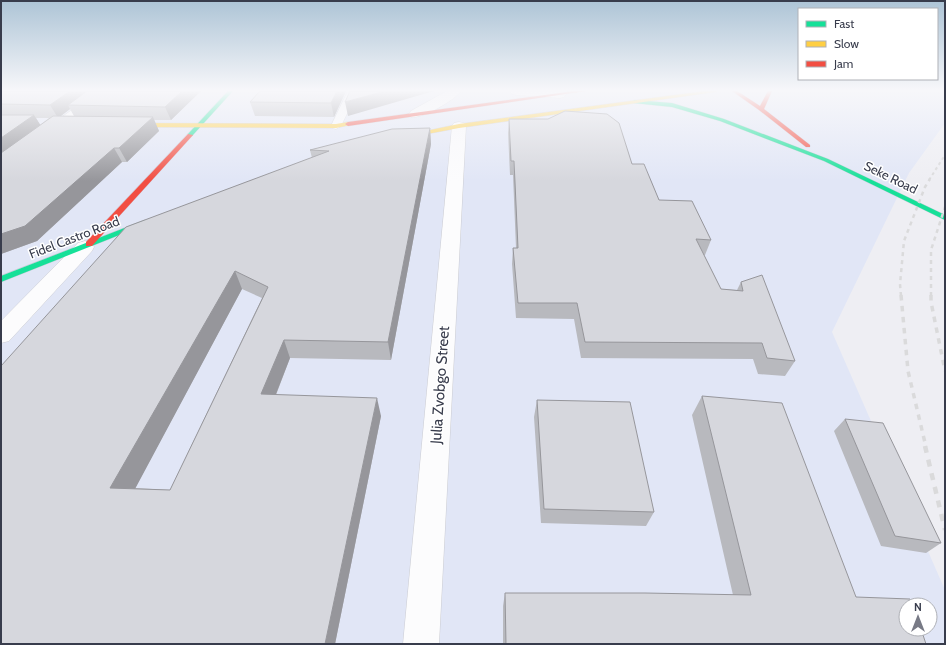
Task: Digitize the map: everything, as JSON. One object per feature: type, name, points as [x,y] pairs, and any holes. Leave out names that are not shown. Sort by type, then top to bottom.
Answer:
[{"type":"main road","points":[[85,247],[203,121]]},
{"type":"main road","points":[[120,125],[336,126],[369,121]]},
{"type":"main road","points":[[387,139],[495,121]]},
{"type":"main road","points":[[725,121],[826,160]]},
{"type":"main road","points":[[776,121],[826,160]]},
{"type":"main road","points":[[44,124],[74,124]]},
{"type":"main road","name":"Seke Road","points":[[826,160],[945,218]]},
{"type":"main road","name":"Fidel Castro Road","points":[[1,279],[158,219]]},
{"type":"street","name":"Julia Zvobgo Street","points":[[421,644],[459,126]]},
{"type":"street","points":[[1,335],[85,247]]},
{"type":"lane","points":[[44,137],[62,121]]},
{"type":"lane","points":[[336,126],[338,121]]},
{"type":"shaded area","points":[[1,121],[945,121],[909,173],[832,332],[945,590],[945,644],[1,644]]},
{"type":"building","points":[[1,121],[25,121],[1,138]]},
{"type":"building","points":[[46,121],[149,121],[119,148],[114,148],[25,226],[1,234],[1,153]]},
{"type":"building","points":[[509,121],[616,121],[619,123],[632,164],[644,164],[659,200],[692,201],[711,240],[696,239],[721,289],[743,291],[741,282],[762,275],[795,361],[767,358],[762,343],[585,342],[577,303],[518,303],[513,248],[518,248],[514,161],[511,161]]},
{"type":"building","points":[[430,128],[388,342],[284,340],[261,394],[377,398],[325,644],[1,644],[1,366],[126,227],[329,151],[310,150],[392,129]],"holes":[[[235,271],[268,287],[170,490],[110,488]]]},
{"type":"building","points":[[702,396],[782,403],[856,597],[898,599],[898,637],[924,637],[926,644],[506,644],[505,593],[751,595]]},
{"type":"building","points":[[537,400],[630,402],[654,512],[544,509]]},
{"type":"building","points":[[845,419],[883,423],[941,543],[895,536]]},
{"type":"railway","points":[[929,180],[945,155]]},
{"type":"railway","points":[[901,296],[900,284],[904,241],[925,187],[930,179]]},
{"type":"railway","points":[[945,207],[931,250],[931,302],[945,371]]},
{"type":"railway","points":[[901,295],[908,371],[926,447]]},
{"type":"railway","points":[[925,446],[945,530]]},
{"type":"traffic: fast","points":[[190,135],[203,121]]},
{"type":"traffic: fast","points":[[725,121],[826,160],[945,218]]},
{"type":"traffic: fast","points":[[1,279],[148,222]]},
{"type":"traffic: slow","points":[[400,137],[495,121]]},
{"type":"traffic: slow","points":[[126,125],[336,126],[348,124]]},
{"type":"traffic: jam","points":[[348,124],[369,121]]},
{"type":"traffic: jam","points":[[776,121],[808,146]]},
{"type":"traffic: jam","points":[[89,244],[190,135]]}]
